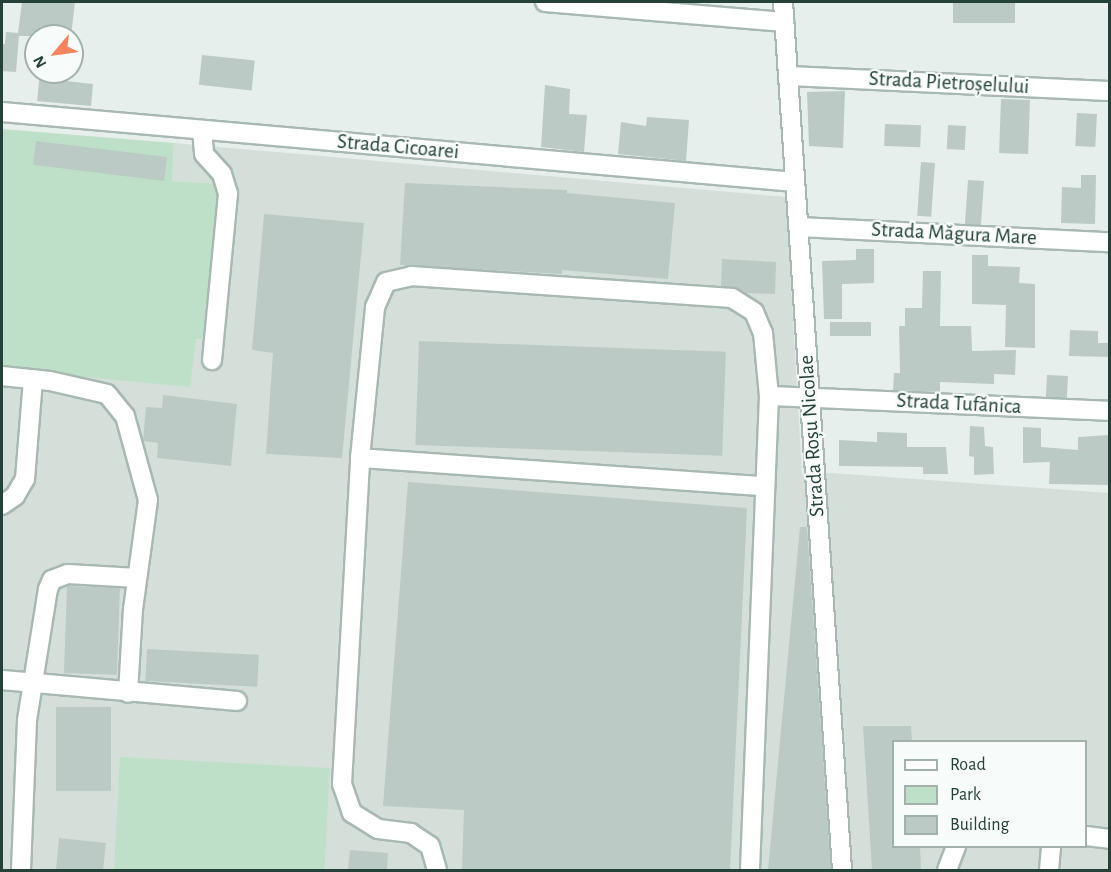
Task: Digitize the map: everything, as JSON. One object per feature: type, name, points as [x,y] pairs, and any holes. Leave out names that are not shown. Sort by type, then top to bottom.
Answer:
[{"type":"street","points":[[545,2],[784,22]]},
{"type":"street","name":"Strada Roșu Nicolae","points":[[783,2],[842,870]]},
{"type":"street","name":"Strada Pietroșelului","points":[[788,76],[1110,91]]},
{"type":"street","name":"Strada Cicoarei","points":[[2,112],[795,182]]},
{"type":"street","points":[[202,130],[204,154],[222,174],[228,194],[212,360]]},
{"type":"street","name":"Strada Măgura Mare","points":[[798,227],[1110,242]]},
{"type":"street","points":[[437,870],[430,846],[411,833],[378,829],[351,813],[342,783],[360,458],[375,307],[386,282],[411,276],[732,298],[753,312],[763,333],[769,396],[750,870]]},
{"type":"street","points":[[2,376],[33,379],[108,394],[125,416],[148,500],[137,578],[128,693]]},
{"type":"street","points":[[2,505],[15,496],[25,479],[33,379]]},
{"type":"street","name":"Strada Tufănica","points":[[769,396],[1110,411]]},
{"type":"street","points":[[360,458],[765,486]]},
{"type":"street","points":[[21,870],[31,682],[52,580],[69,574],[137,578]]},
{"type":"street","points":[[2,680],[237,701]]},
{"type":"street","points":[[1087,836],[1110,838]]},
{"type":"street","points":[[947,870],[955,848]]},
{"type":"street","points":[[1049,870],[1051,848]]},
{"type":"shaded area","points":[[174,143],[786,197],[802,474],[832,473],[1109,493],[1109,870],[2,870],[2,369],[196,339],[213,341],[223,184],[172,181]]},
{"type":"green space","points":[[2,129],[174,143],[172,181],[224,184],[213,341],[196,339],[190,387],[2,369]]},
{"type":"green space","points":[[120,757],[330,768],[324,870],[114,870]]},
{"type":"building","points":[[22,2],[75,2],[72,24],[24,24],[24,36],[19,36],[16,72],[2,71],[2,44],[5,44],[6,32],[18,33]]},
{"type":"building","points":[[953,2],[1015,2],[1015,23],[953,23]]},
{"type":"building","points":[[202,55],[255,61],[252,90],[199,85]]},
{"type":"building","points":[[39,84],[93,84],[91,106],[37,101]]},
{"type":"building","points":[[545,85],[570,89],[569,114],[587,115],[584,152],[541,147]]},
{"type":"building","points":[[845,91],[843,148],[809,146],[807,92]]},
{"type":"building","points":[[1001,99],[1030,100],[1028,154],[999,153]]},
{"type":"building","points":[[1077,113],[1097,114],[1095,147],[1075,146]]},
{"type":"building","points":[[647,117],[689,120],[686,161],[618,154],[621,122],[646,126]]},
{"type":"building","points":[[885,124],[921,125],[920,147],[884,146]]},
{"type":"building","points":[[948,125],[966,126],[965,150],[947,149]]},
{"type":"building","points":[[36,141],[167,157],[164,181],[33,165]]},
{"type":"building","points":[[921,162],[935,163],[931,217],[917,216]]},
{"type":"building","points":[[1081,175],[1096,175],[1095,224],[1061,223],[1062,187],[1081,188]]},
{"type":"building","points":[[968,180],[984,181],[981,225],[965,224]]},
{"type":"building","points":[[405,183],[567,190],[567,193],[675,203],[668,279],[562,270],[562,274],[400,265]]},
{"type":"building","points":[[264,214],[364,223],[342,458],[266,454],[273,353],[252,350]]},
{"type":"building","points":[[856,249],[874,249],[874,283],[842,284],[842,319],[824,319],[822,261],[856,260]]},
{"type":"building","points":[[972,255],[988,255],[988,266],[1020,267],[1019,283],[1035,284],[1035,348],[1005,347],[1006,305],[972,304]]},
{"type":"building","points":[[722,259],[776,262],[775,294],[744,293],[721,286]]},
{"type":"building","points":[[923,271],[941,271],[940,326],[971,326],[972,351],[1016,350],[1015,375],[994,374],[994,384],[940,382],[940,392],[893,390],[894,373],[900,373],[899,326],[905,326],[905,308],[922,308]]},
{"type":"building","points":[[830,322],[871,322],[871,336],[830,336]]},
{"type":"building","points":[[1070,330],[1098,331],[1098,343],[1110,343],[1110,357],[1069,356]]},
{"type":"building","points":[[419,341],[726,352],[722,456],[415,445]]},
{"type":"building","points":[[1047,375],[1068,376],[1067,398],[1046,397]]},
{"type":"building","points":[[163,395],[237,404],[231,466],[157,458],[158,443],[143,441],[146,407],[162,408]]},
{"type":"building","points":[[970,426],[984,427],[985,446],[993,447],[994,474],[974,475],[974,457],[969,456]]},
{"type":"building","points":[[1023,427],[1041,428],[1041,447],[1078,450],[1078,437],[1110,435],[1110,485],[1049,484],[1050,462],[1023,463]]},
{"type":"building","points":[[877,432],[907,433],[907,447],[946,447],[948,474],[923,474],[923,467],[839,466],[839,440],[877,442]]},
{"type":"building","points":[[408,482],[747,508],[730,870],[462,870],[464,810],[383,806]]},
{"type":"building","points":[[800,527],[807,527],[831,870],[768,870]]},
{"type":"building","points":[[67,586],[120,588],[117,675],[64,673]]},
{"type":"building","points":[[147,649],[259,655],[257,687],[145,681]]},
{"type":"building","points":[[56,707],[111,707],[111,791],[56,791]]},
{"type":"building","points":[[863,726],[911,726],[912,740],[892,740],[892,848],[920,848],[921,870],[872,870]]},
{"type":"building","points":[[59,838],[106,843],[103,870],[56,870]]},
{"type":"building","points":[[350,850],[388,853],[387,870],[348,870]]}]
